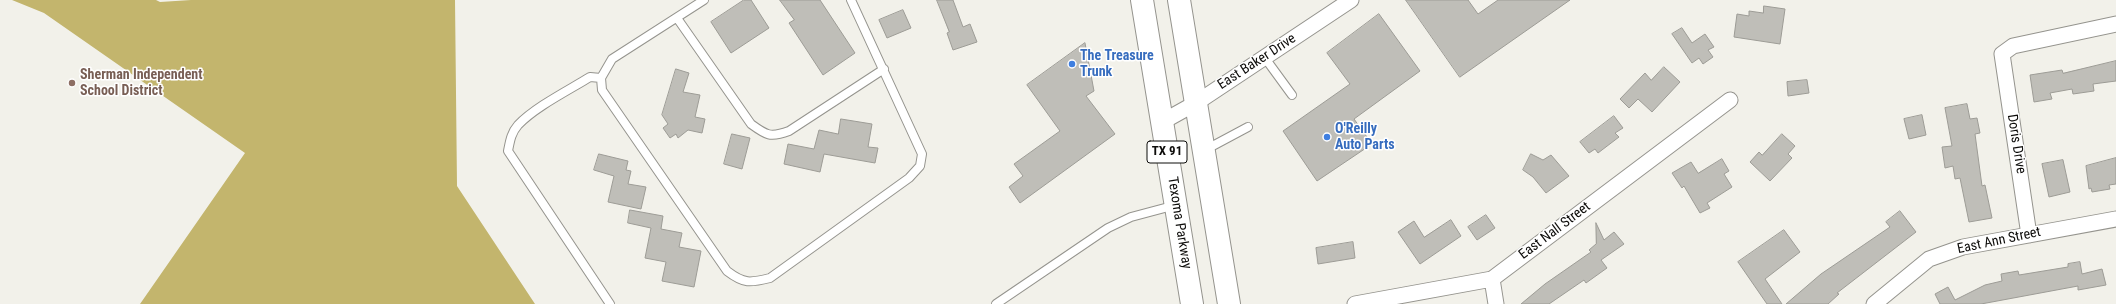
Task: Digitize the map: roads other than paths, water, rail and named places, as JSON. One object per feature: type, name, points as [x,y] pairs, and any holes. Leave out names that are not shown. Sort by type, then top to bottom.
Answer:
[{"type":"main road","name":"Texoma Parkway","points":[[1142,0],[1192,304]]},
{"type":"main road","name":"TX 91","points":[[1179,0],[1229,304]]},
{"type":"street","name":"East Baker Drive","points":[[1162,122],[1196,103],[1350,0]]},
{"type":"street","name":"Doris Drive","points":[[2030,235],[2002,54],[2013,46],[2116,24]]},
{"type":"street","name":"East Nall Street","points":[[1355,304],[1418,298],[1492,279],[1730,100]]},
{"type":"street","name":"East Ann Street","points":[[1874,304],[1929,259],[1963,247],[2116,219]]},
{"type":"street","points":[[1492,279],[1496,304]]},
{"type":"lane","points":[[704,0],[612,59],[601,78],[602,90],[727,271],[739,281],[752,283],[770,278],[908,178],[920,166],[922,154],[851,0]]},
{"type":"lane","points":[[676,18],[751,124],[764,134],[776,135],[789,131],[884,69]]},
{"type":"lane","points":[[1264,58],[1292,95]]},
{"type":"lane","points":[[601,78],[590,76],[529,116],[518,126],[510,137],[508,151],[610,304]]},
{"type":"lane","points":[[1204,151],[1248,127]]},
{"type":"lane","points":[[996,304],[1108,228],[1131,217],[1176,205]]},
{"type":"place","name":"The Treasure Trunk","points":[[1072,64]]},
{"type":"place","name":"Sherman Independent School District","points":[[72,83]]},
{"type":"place","name":"O'Reilly Auto Parts","points":[[1327,137]]}]
